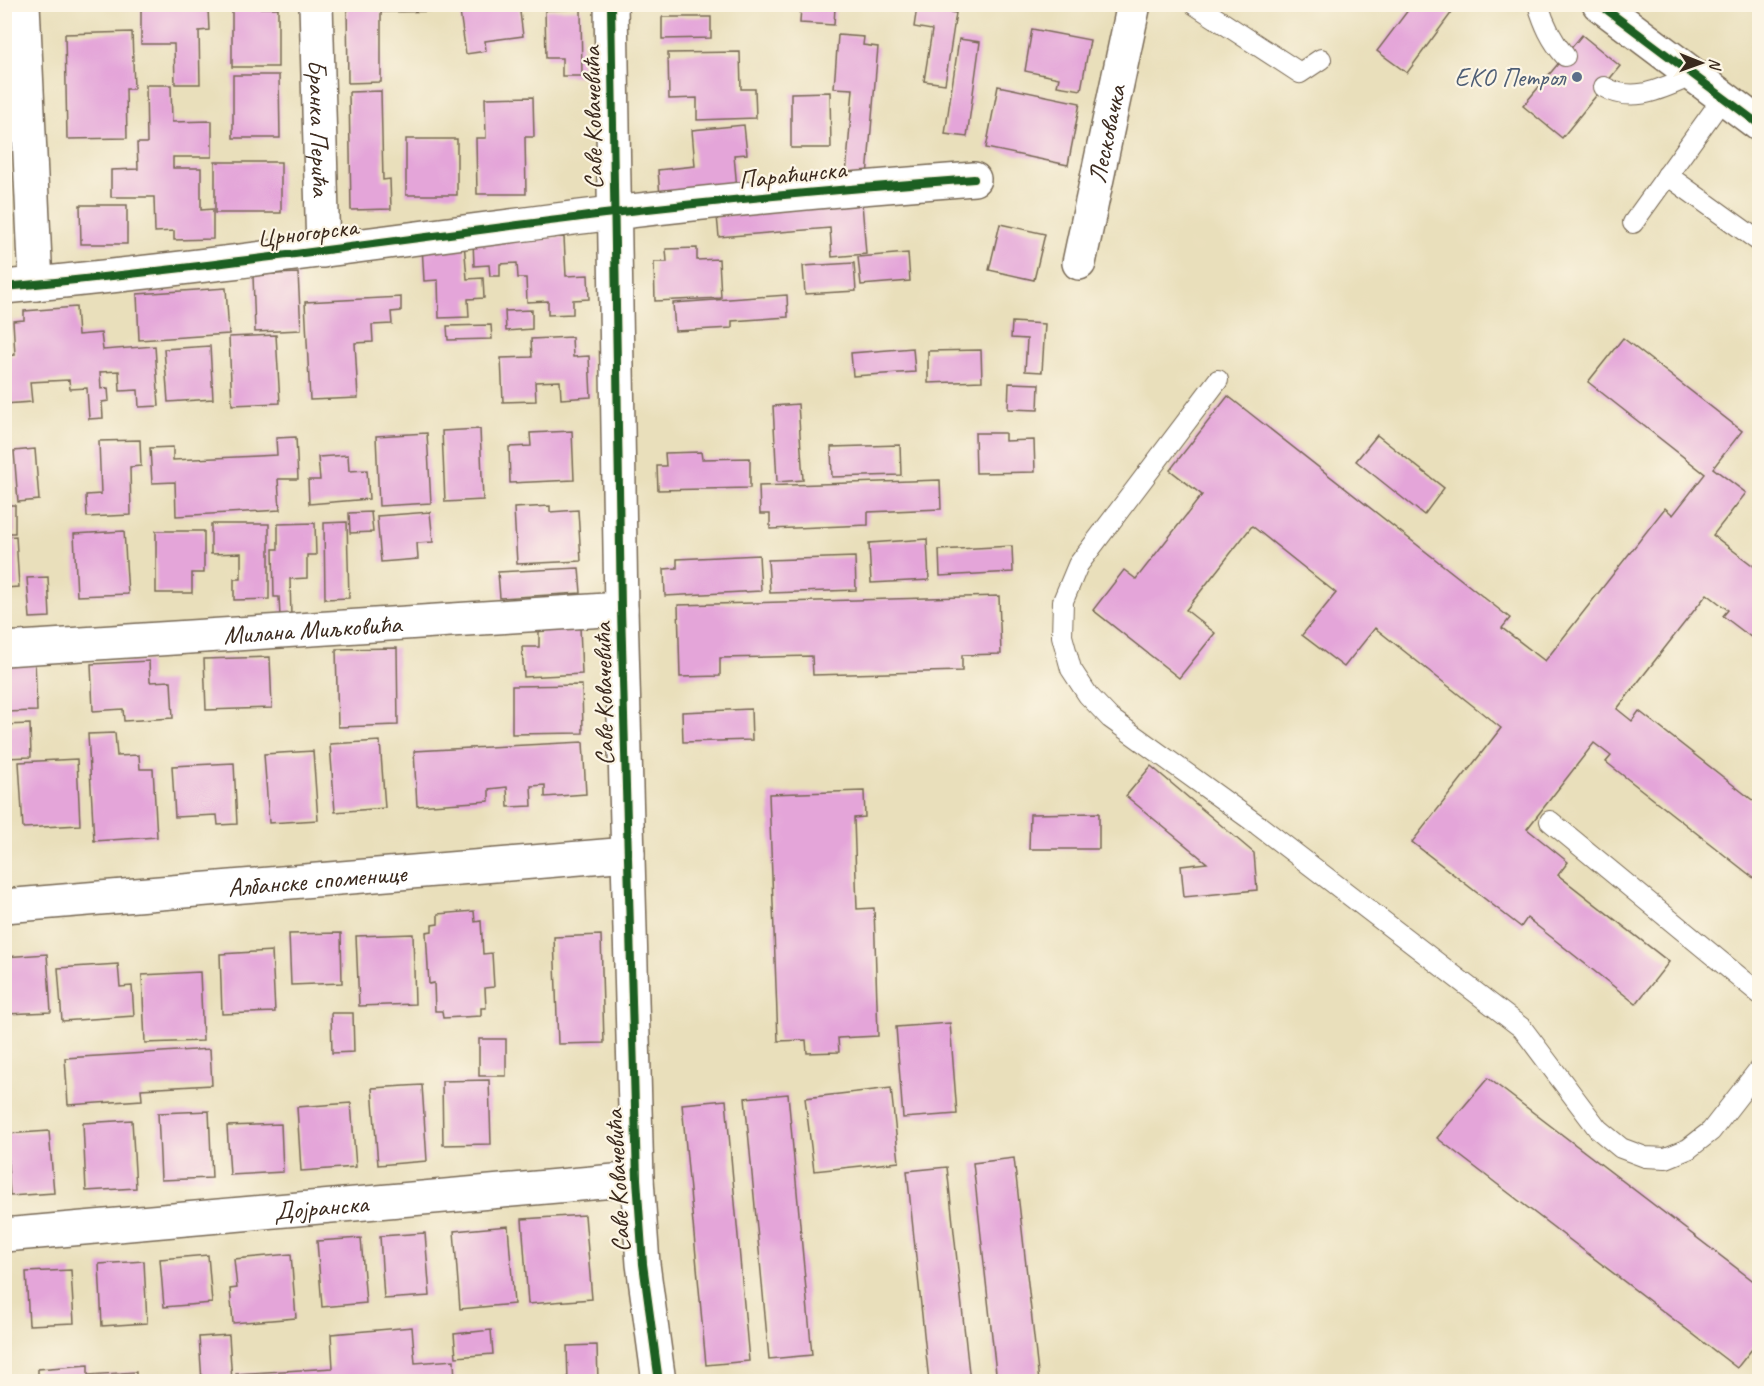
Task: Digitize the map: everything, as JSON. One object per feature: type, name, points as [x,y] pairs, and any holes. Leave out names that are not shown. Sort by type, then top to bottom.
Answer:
[{"type":"street","points":[[20,285],[23,4]]},
{"type":"street","name":"Бранка Перића","points":[[316,4],[322,251]]},
{"type":"street","name":"Саве Ковачевића","points":[[611,4],[621,609],[636,1179],[643,1264],[659,1382]]},
{"type":"street","name":"Лесковачка","points":[[1079,263],[1134,4]]},
{"type":"street","points":[[1599,4],[1760,125]]},
{"type":"street","name":"Параћинска","points":[[615,213],[974,179]]},
{"type":"street","name":"Црногорска","points":[[20,285],[322,251],[615,213]]},
{"type":"street","name":"Милана Миљковића","points":[[4,649],[621,609]]},
{"type":"street","name":"Албанске споменице","points":[[4,906],[628,854]]},
{"type":"street","name":"Дојранска","points":[[4,1235],[636,1179]]},
{"type":"lane","points":[[1194,4],[1300,73],[1321,59]]},
{"type":"lane","points":[[1538,4],[1546,29],[1564,56]]},
{"type":"lane","points":[[1604,87],[1613,93],[1623,95],[1640,94],[1655,91],[1694,75]]},
{"type":"lane","points":[[1633,223],[1724,98]]},
{"type":"lane","points":[[1667,176],[1760,243]]},
{"type":"lane","points":[[1218,380],[1078,565],[1063,602],[1062,636],[1071,669],[1088,694],[1110,718],[1258,825],[1522,1028],[1599,1129],[1621,1148],[1645,1157],[1656,1158],[1666,1158],[1688,1149],[1711,1131],[1760,1068]]},
{"type":"lane","points":[[1550,821],[1760,994]]},
{"type":"building","points":[[123,4],[198,4],[198,8],[208,8],[209,30],[199,31],[200,84],[175,84],[174,44],[141,44],[141,9],[123,10]]},
{"type":"building","points":[[452,4],[452,11],[381,12],[381,82],[348,83],[347,5]]},
{"type":"building","points":[[519,4],[523,36],[485,41],[486,51],[466,54],[460,12]]},
{"type":"building","points":[[801,5],[835,7],[834,25],[800,23]]},
{"type":"building","points":[[1412,5],[1450,5],[1455,8],[1407,73],[1377,51]]},
{"type":"building","points":[[917,7],[956,13],[945,84],[924,81],[932,30],[914,27]]},
{"type":"building","points":[[232,8],[278,8],[278,67],[232,67]]},
{"type":"building","points":[[581,9],[582,76],[562,76],[562,58],[546,58],[545,10]]},
{"type":"building","points":[[662,17],[711,17],[711,38],[662,39]]},
{"type":"building","points":[[1032,29],[1090,40],[1081,90],[1057,86],[1059,78],[1025,71]]},
{"type":"building","points":[[132,32],[134,89],[126,89],[127,138],[67,139],[65,34]]},
{"type":"building","points":[[838,35],[864,37],[863,45],[878,47],[867,177],[846,175],[853,89],[834,88]]},
{"type":"building","points":[[1582,35],[1620,66],[1562,138],[1523,106]]},
{"type":"building","points":[[959,39],[980,42],[967,137],[945,134]]},
{"type":"building","points":[[740,52],[741,89],[755,89],[756,118],[697,120],[697,98],[669,99],[668,53]]},
{"type":"building","points":[[233,75],[279,75],[280,138],[233,138]]},
{"type":"building","points":[[146,85],[171,85],[172,122],[212,121],[212,157],[173,157],[173,168],[201,168],[201,210],[213,209],[213,239],[174,240],[174,231],[155,232],[154,197],[111,197],[111,170],[138,169],[137,143],[147,143]]},
{"type":"building","points":[[998,86],[1080,103],[1068,165],[986,148]]},
{"type":"building","points":[[381,91],[383,180],[390,179],[391,209],[351,210],[349,92]]},
{"type":"building","points":[[830,92],[831,148],[791,148],[791,93]]},
{"type":"building","points":[[533,97],[534,137],[525,137],[526,194],[477,194],[476,138],[486,138],[485,98]]},
{"type":"building","points":[[744,125],[747,154],[734,155],[737,189],[660,197],[658,170],[695,166],[692,130]]},
{"type":"building","points":[[406,139],[457,139],[457,195],[406,195]]},
{"type":"building","points":[[215,162],[281,162],[281,213],[215,213]]},
{"type":"building","points":[[862,203],[866,254],[832,257],[830,228],[719,237],[717,216]]},
{"type":"building","points":[[80,205],[127,205],[127,244],[81,244]]},
{"type":"building","points":[[1000,224],[1045,234],[1034,280],[989,270]]},
{"type":"building","points":[[564,237],[566,276],[588,275],[589,299],[573,300],[573,314],[548,315],[548,301],[527,302],[526,278],[518,278],[517,263],[500,264],[500,276],[490,276],[489,265],[474,266],[473,241]]},
{"type":"building","points":[[464,242],[467,279],[483,278],[484,298],[468,299],[469,317],[439,318],[438,280],[424,281],[422,246]]},
{"type":"building","points":[[697,248],[697,260],[719,259],[721,298],[655,301],[654,262],[667,262],[666,249]]},
{"type":"building","points":[[908,253],[910,281],[861,285],[858,257]]},
{"type":"building","points":[[854,263],[856,291],[805,294],[803,266]]},
{"type":"building","points":[[298,273],[301,330],[255,332],[253,275]]},
{"type":"building","points":[[226,288],[229,334],[139,340],[137,294]]},
{"type":"building","points":[[787,295],[788,317],[732,321],[732,328],[675,331],[673,303]]},
{"type":"building","points":[[401,297],[401,311],[391,312],[392,324],[372,325],[373,342],[355,343],[358,398],[310,400],[305,302]]},
{"type":"building","points":[[76,307],[78,335],[101,333],[103,350],[155,346],[159,406],[139,407],[138,390],[120,391],[119,371],[100,372],[101,389],[108,388],[109,401],[102,402],[103,418],[89,419],[87,388],[70,389],[69,380],[30,382],[32,402],[4,404],[4,356],[15,355],[13,321],[24,320],[24,311]]},
{"type":"building","points":[[532,310],[532,329],[506,331],[505,311]]},
{"type":"building","points":[[1012,322],[1045,324],[1042,372],[1025,371],[1027,339],[1011,338]]},
{"type":"building","points":[[491,325],[492,339],[448,340],[447,326]]},
{"type":"building","points":[[276,335],[280,403],[232,405],[229,337]]},
{"type":"building","points":[[572,337],[573,357],[589,356],[591,397],[561,399],[560,381],[535,382],[536,401],[503,402],[501,358],[532,357],[531,339]]},
{"type":"building","points":[[1623,338],[1742,431],[1713,468],[1746,493],[1713,535],[1760,571],[1760,644],[1723,616],[1728,610],[1707,594],[1617,709],[1632,721],[1639,711],[1760,806],[1760,883],[1606,762],[1611,756],[1594,743],[1527,829],[1568,862],[1558,875],[1669,962],[1636,1004],[1527,918],[1521,927],[1412,842],[1501,728],[1375,628],[1344,667],[1302,635],[1336,593],[1252,526],[1186,610],[1215,633],[1179,678],[1093,610],[1124,570],[1136,579],[1202,495],[1170,470],[1228,396],[1510,618],[1502,628],[1545,661],[1665,508],[1673,515],[1705,474],[1588,382]]},
{"type":"building","points":[[210,346],[213,399],[168,402],[164,349]]},
{"type":"building","points":[[913,348],[915,372],[853,376],[851,353]]},
{"type":"building","points":[[981,350],[982,381],[928,383],[928,351]]},
{"type":"building","points":[[1009,383],[1039,384],[1038,410],[1008,409]]},
{"type":"building","points":[[798,404],[803,480],[777,482],[773,406]]},
{"type":"building","points":[[480,429],[483,500],[445,502],[442,431]]},
{"type":"building","points":[[572,431],[574,480],[510,483],[509,447],[531,446],[530,433]]},
{"type":"building","points":[[427,433],[431,503],[379,506],[376,436]]},
{"type":"building","points":[[975,433],[1005,433],[1005,441],[1034,440],[1035,472],[976,473]]},
{"type":"building","points":[[1377,435],[1444,488],[1424,515],[1356,461]]},
{"type":"building","points":[[296,437],[298,479],[278,479],[280,510],[176,516],[175,482],[152,483],[150,448],[173,447],[173,460],[277,455],[276,438]]},
{"type":"building","points":[[140,440],[141,466],[130,467],[131,515],[87,517],[86,495],[101,494],[99,441]]},
{"type":"building","points":[[900,445],[901,475],[832,477],[831,447]]},
{"type":"building","points":[[35,449],[39,500],[18,502],[14,451]]},
{"type":"building","points":[[701,452],[702,459],[750,458],[750,488],[658,490],[657,466],[666,466],[665,453]]},
{"type":"building","points":[[348,455],[349,471],[367,470],[369,499],[309,504],[308,480],[320,480],[318,457]]},
{"type":"building","points":[[940,480],[941,509],[868,512],[868,525],[770,529],[770,514],[760,514],[759,486]]},
{"type":"building","points":[[4,505],[15,505],[15,533],[4,533]]},
{"type":"building","points":[[550,506],[550,512],[578,510],[581,561],[517,564],[514,508]]},
{"type":"building","points":[[371,512],[373,532],[350,533],[349,513]]},
{"type":"building","points":[[430,512],[433,542],[417,543],[418,559],[381,562],[377,516]]},
{"type":"building","points":[[347,522],[349,598],[325,599],[324,523]]},
{"type":"building","points":[[315,523],[316,555],[307,555],[307,578],[290,579],[291,617],[280,617],[279,597],[274,597],[273,549],[278,549],[278,524]]},
{"type":"building","points":[[211,524],[269,524],[269,599],[234,600],[234,579],[241,579],[241,553],[211,554]]},
{"type":"building","points":[[124,531],[128,594],[77,596],[74,534]]},
{"type":"building","points":[[156,531],[204,531],[204,573],[192,573],[192,593],[156,593]]},
{"type":"building","points":[[16,536],[19,587],[4,588],[4,537]]},
{"type":"building","points":[[927,539],[929,580],[871,583],[869,543]]},
{"type":"building","points":[[1012,546],[1013,572],[940,576],[939,550]]},
{"type":"building","points":[[759,555],[761,591],[665,596],[664,569],[677,568],[677,559]]},
{"type":"building","points":[[855,557],[856,590],[770,593],[768,560]]},
{"type":"building","points":[[579,568],[581,593],[500,598],[498,572]]},
{"type":"building","points":[[48,577],[50,617],[30,618],[27,578]]},
{"type":"building","points":[[999,596],[1001,654],[962,655],[962,671],[813,675],[812,656],[720,658],[720,676],[680,677],[678,605]]},
{"type":"building","points":[[580,627],[582,674],[524,677],[522,647],[539,647],[539,629]]},
{"type":"building","points":[[397,648],[398,725],[338,727],[336,649]]},
{"type":"building","points":[[270,657],[272,708],[206,710],[204,659]]},
{"type":"building","points":[[35,661],[37,711],[4,712],[4,663]]},
{"type":"building","points":[[149,661],[150,682],[171,681],[173,718],[124,721],[123,709],[93,711],[91,664]]},
{"type":"building","points":[[582,685],[583,733],[512,734],[512,686]]},
{"type":"building","points":[[751,709],[752,740],[683,742],[682,712]]},
{"type":"building","points":[[30,724],[31,757],[4,758],[4,725]]},
{"type":"building","points":[[115,733],[117,756],[139,755],[140,769],[153,769],[157,837],[94,841],[88,734]]},
{"type":"building","points":[[380,741],[385,808],[335,812],[330,744]]},
{"type":"building","points":[[583,742],[586,794],[545,797],[545,785],[531,786],[532,806],[508,807],[507,787],[489,789],[489,801],[417,806],[414,751]]},
{"type":"building","points":[[313,751],[318,820],[269,823],[264,754]]},
{"type":"building","points":[[77,759],[80,825],[23,828],[19,762]]},
{"type":"building","points":[[234,763],[237,824],[218,825],[217,815],[175,817],[172,766]]},
{"type":"building","points":[[1151,766],[1254,853],[1257,890],[1184,897],[1181,866],[1207,863],[1126,796]]},
{"type":"building","points":[[864,791],[865,817],[854,818],[857,909],[874,908],[878,1036],[838,1038],[839,1052],[807,1053],[806,1040],[778,1041],[769,794]]},
{"type":"building","points":[[1099,813],[1099,849],[1029,849],[1030,814]]},
{"type":"building","points":[[474,911],[475,922],[481,921],[483,954],[492,953],[494,987],[485,988],[486,1008],[481,1008],[481,1016],[443,1018],[442,1011],[435,1011],[434,983],[429,984],[426,932],[432,931],[432,925],[438,924],[438,914]]},
{"type":"building","points":[[341,933],[342,983],[291,985],[289,934]]},
{"type":"building","points":[[413,934],[415,1004],[359,1006],[356,936]]},
{"type":"building","points":[[601,935],[604,1043],[558,1044],[554,937]]},
{"type":"building","points":[[272,951],[275,1012],[222,1014],[220,954]]},
{"type":"building","points":[[47,954],[51,1012],[6,1014],[4,957]]},
{"type":"building","points":[[118,964],[120,987],[132,986],[134,1016],[62,1021],[58,968]]},
{"type":"building","points":[[200,972],[203,1041],[145,1043],[142,975]]},
{"type":"building","points":[[331,1013],[353,1013],[354,1052],[332,1053]]},
{"type":"building","points":[[950,1023],[957,1114],[903,1118],[896,1027]]},
{"type":"building","points":[[479,1039],[506,1039],[506,1076],[479,1076]]},
{"type":"building","points":[[210,1049],[212,1085],[141,1089],[142,1100],[68,1105],[65,1058]]},
{"type":"building","points":[[1488,1078],[1760,1286],[1760,1339],[1737,1368],[1437,1138]]},
{"type":"building","points":[[489,1080],[491,1144],[443,1145],[442,1081]]},
{"type":"building","points":[[422,1085],[427,1161],[378,1165],[372,1088]]},
{"type":"building","points":[[891,1088],[899,1162],[814,1171],[805,1098]]},
{"type":"building","points":[[788,1094],[812,1355],[769,1359],[745,1098]]},
{"type":"building","points":[[726,1100],[749,1361],[706,1365],[682,1104]]},
{"type":"building","points":[[351,1103],[356,1167],[301,1171],[297,1107]]},
{"type":"building","points":[[209,1111],[212,1178],[161,1180],[158,1113]]},
{"type":"building","points":[[132,1120],[136,1188],[86,1191],[83,1123]]},
{"type":"building","points":[[281,1124],[283,1172],[230,1175],[227,1126]]},
{"type":"building","points":[[49,1131],[54,1193],[10,1196],[6,1134]]},
{"type":"building","points":[[1014,1158],[1039,1382],[997,1382],[973,1163]]},
{"type":"building","points":[[947,1167],[970,1382],[929,1382],[907,1171]]},
{"type":"building","points":[[585,1215],[592,1299],[528,1304],[522,1219]]},
{"type":"building","points":[[508,1226],[514,1304],[460,1309],[454,1231]]},
{"type":"building","points":[[425,1233],[430,1296],[384,1299],[380,1236]]},
{"type":"building","points":[[361,1238],[366,1303],[322,1307],[317,1241]]},
{"type":"building","points":[[291,1254],[296,1318],[233,1323],[230,1289],[237,1288],[234,1259]]},
{"type":"building","points":[[208,1255],[212,1303],[164,1307],[160,1259]]},
{"type":"building","points":[[144,1261],[147,1323],[102,1326],[99,1264]]},
{"type":"building","points":[[71,1270],[74,1323],[29,1325],[26,1272]]},
{"type":"building","points":[[412,1327],[415,1363],[454,1360],[455,1382],[237,1382],[236,1374],[333,1368],[331,1334]]},
{"type":"building","points":[[491,1330],[493,1354],[456,1357],[454,1334]]},
{"type":"building","points":[[229,1335],[232,1382],[202,1382],[199,1337]]},
{"type":"building","points":[[597,1345],[598,1382],[568,1382],[567,1346]]},
{"type":"building","points":[[88,1365],[88,1375],[136,1372],[136,1382],[38,1382],[38,1369]]},
{"type":"cycle path","points":[[611,4],[621,609],[637,1179],[643,1264],[659,1382]]},
{"type":"cycle path","points":[[1599,4],[1760,125]]},
{"type":"cycle path","points":[[4,287],[233,262],[658,208],[974,179]]},
{"type":"place","name":"ЕКО Петрол","points":[[1577,77]]}]
